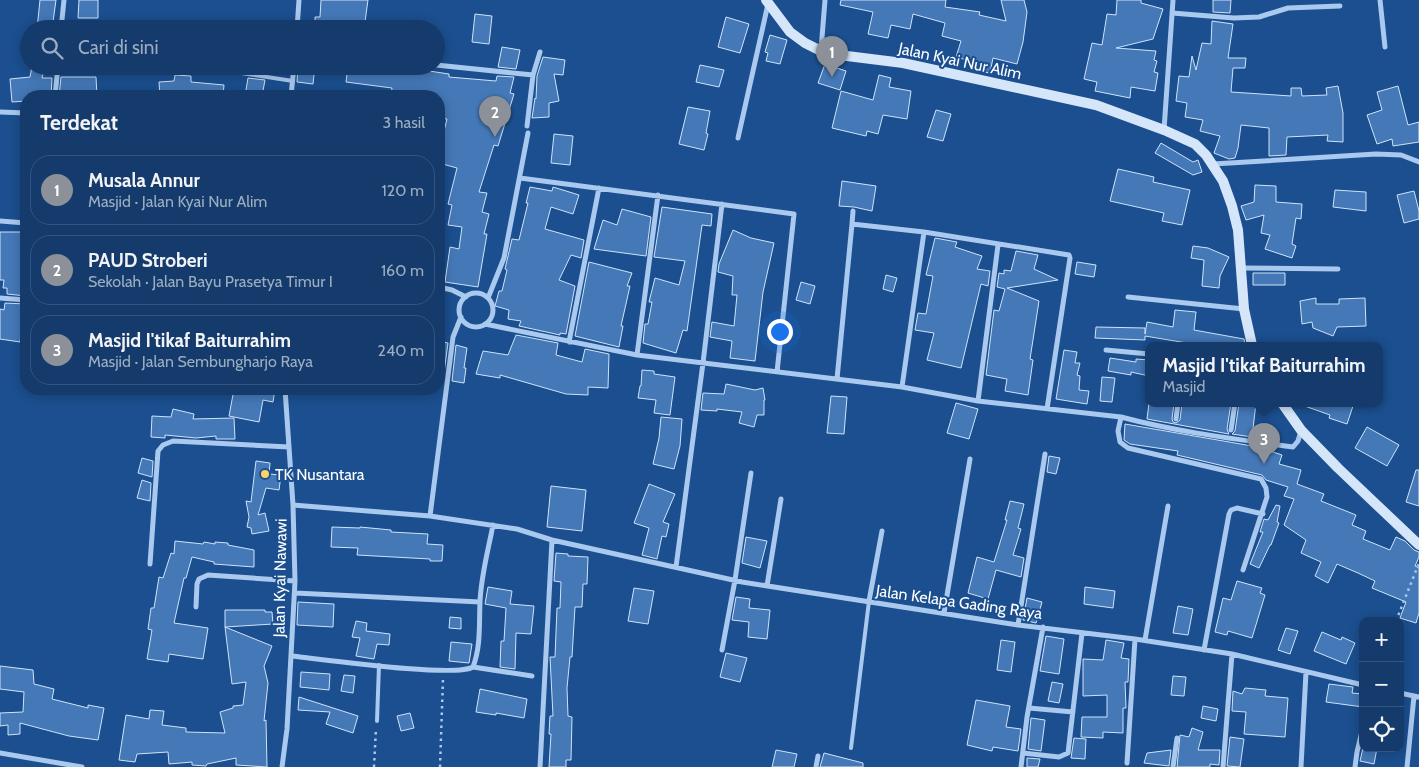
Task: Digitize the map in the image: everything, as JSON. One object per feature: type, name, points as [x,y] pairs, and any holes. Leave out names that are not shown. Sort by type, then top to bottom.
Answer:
[{"type":"street","points":[[62,20],[64,0]]},
{"type":"street","points":[[298,20],[299,0]]},
{"type":"street","points":[[821,51],[825,0]]},
{"type":"street","points":[[1164,130],[1172,0]]},
{"type":"street","points":[[1380,0],[1385,47]]},
{"type":"street","points":[[738,138],[768,2]]},
{"type":"street","name":"Jalan Kyai Nur Alim","points":[[768,2],[790,32],[805,43],[821,51],[903,63],[1096,105],[1196,144],[1223,181],[1232,206],[1238,230],[1244,309],[1251,342]]},
{"type":"street","points":[[1172,13],[1234,18],[1259,17],[1288,8],[1340,6]]},
{"type":"street","points":[[488,298],[504,258],[528,129],[533,75],[540,52]]},
{"type":"street","points":[[445,66],[533,75]]},
{"type":"street","points":[[56,90],[57,75]]},
{"type":"street","points":[[292,90],[293,75]]},
{"type":"street","points":[[0,112],[20,113]]},
{"type":"street","points":[[1212,164],[1376,154],[1401,155],[1419,162]]},
{"type":"street","points":[[520,178],[794,214],[777,372]]},
{"type":"street","points":[[569,342],[599,188]]},
{"type":"street","points":[[637,355],[658,196]]},
{"type":"street","points":[[676,567],[722,204]]},
{"type":"street","points":[[837,379],[853,211]]},
{"type":"street","points":[[0,221],[20,223]]},
{"type":"street","points":[[852,224],[924,232],[998,245],[1066,254],[1070,258],[1047,409]]},
{"type":"street","points":[[902,387],[924,232]]},
{"type":"street","points":[[978,401],[998,245]]},
{"type":"street","points":[[1241,268],[1338,269]]},
{"type":"street","points":[[445,288],[466,297]]},
{"type":"street","points":[[430,516],[453,337],[461,316],[460,306],[466,297],[477,293],[488,298],[493,309],[489,320],[485,324]]},
{"type":"street","points":[[1128,297],[1244,309]]},
{"type":"street","points":[[0,298],[20,300]]},
{"type":"street","points":[[461,316],[468,324],[474,326],[485,324],[637,355],[902,387],[978,401],[1121,417],[1151,425],[1207,435],[1293,447],[1298,441],[1301,430]]},
{"type":"street","points":[[1106,350],[1145,354]]},
{"type":"street","name":"Jalan Kyai Nawawi","points":[[282,767],[287,729],[295,593],[293,505],[285,395]]},
{"type":"street","points":[[1176,419],[1178,407]]},
{"type":"street","points":[[1231,430],[1234,407]]},
{"type":"street","points":[[1285,407],[1301,430],[1419,545]]},
{"type":"street","points":[[1121,417],[1118,431],[1120,442],[1128,448],[1261,479],[1266,488],[1267,497],[1263,514],[1243,570]]},
{"type":"street","points":[[150,564],[158,451],[163,445],[173,441],[289,447]]},
{"type":"street","points":[[1018,624],[1045,454]]},
{"type":"street","points":[[944,613],[970,459]]},
{"type":"street","points":[[722,650],[735,580],[751,473]]},
{"type":"street","points":[[767,586],[781,499]]},
{"type":"street","name":"Jalan Kelapa Gading Raya","points":[[293,505],[430,516],[517,529],[552,540],[767,586],[1232,654],[1359,684]]},
{"type":"street","points":[[1145,640],[1168,506]]},
{"type":"street","points":[[1204,650],[1228,514],[1231,510],[1237,508],[1263,514]]},
{"type":"street","points":[[473,667],[477,658],[480,602],[492,525]]},
{"type":"street","points":[[869,601],[882,531]]},
{"type":"street","points":[[540,767],[552,540]]},
{"type":"street","points":[[196,607],[197,584],[199,579],[208,574],[295,581]]},
{"type":"street","points":[[295,593],[480,602]]},
{"type":"street","points":[[1021,767],[1043,627]]},
{"type":"street","points":[[1023,753],[1059,757],[1068,753],[1082,633]]},
{"type":"street","points":[[1127,763],[1135,639]]},
{"type":"street","points":[[1223,767],[1232,654]]},
{"type":"street","points":[[292,656],[443,670],[465,670],[473,667],[532,676]]},
{"type":"street","points":[[1301,767],[1306,672]]},
{"type":"street","points":[[1404,694],[1417,696],[1407,767]]},
{"type":"street","points":[[1029,708],[1073,712]]},
{"type":"street","points":[[1173,767],[1177,738]]},
{"type":"street","points":[[1355,767],[1359,741]]},
{"type":"street","points":[[0,752],[82,767]]},
{"type":"street","points":[[816,767],[818,756]]},
{"type":"lane","points":[[254,75],[293,81]]},
{"type":"lane","points":[[851,748],[869,601]]},
{"type":"lane","points":[[377,721],[379,665]]},
{"type":"path","points":[[1398,617],[1419,562]]},
{"type":"path","points":[[440,767],[443,670]]},
{"type":"path","points":[[374,767],[377,721]]},
{"type":"building","points":[[40,0],[56,0],[53,20],[38,20]]},
{"type":"building","points":[[79,0],[98,0],[98,18],[78,18]]},
{"type":"building","points":[[321,0],[368,0],[365,20],[315,20],[315,17],[320,17]]},
{"type":"building","points":[[841,0],[946,0],[945,7],[980,12],[979,15],[1006,21],[1001,0],[1024,0],[1027,12],[1023,42],[1017,64],[993,58],[990,73],[973,70],[974,62],[956,57],[961,41],[942,36],[945,23],[913,14],[910,29],[891,25],[888,38],[868,34],[873,12],[840,5]]},
{"type":"building","points":[[1117,0],[1141,0],[1141,3],[1163,9],[1153,39],[1116,48],[1156,51],[1154,60],[1157,61],[1154,72],[1158,73],[1155,91],[1131,87],[1130,98],[1095,91],[1097,82],[1084,79],[1092,43],[1102,45],[1107,14],[1116,15]]},
{"type":"building","points":[[1213,0],[1231,0],[1230,13],[1213,12]]},
{"type":"building","points":[[475,14],[492,16],[489,44],[472,42]]},
{"type":"building","points":[[726,17],[749,24],[740,53],[718,47]]},
{"type":"building","points":[[1212,21],[1233,24],[1228,58],[1246,58],[1245,68],[1233,68],[1231,92],[1291,96],[1291,88],[1301,88],[1302,96],[1327,95],[1326,88],[1338,86],[1343,113],[1343,142],[1327,141],[1328,135],[1287,137],[1286,155],[1269,156],[1269,128],[1241,125],[1235,158],[1229,159],[1214,153],[1220,136],[1200,131],[1203,120],[1185,117],[1187,103],[1176,101],[1179,76],[1189,77],[1192,56],[1196,70],[1202,43],[1211,44]]},
{"type":"building","points":[[770,35],[787,40],[780,64],[766,61],[768,53],[765,52]]},
{"type":"building","points":[[502,47],[520,50],[516,69],[498,67]]},
{"type":"building","points":[[543,57],[565,60],[563,75],[554,74],[559,101],[549,103],[549,117],[532,118],[536,99],[537,76]]},
{"type":"building","points":[[825,64],[846,71],[840,90],[818,83]]},
{"type":"building","points":[[700,65],[724,70],[719,87],[696,82]]},
{"type":"building","points":[[445,73],[449,74],[449,77],[496,81],[497,76],[514,77],[510,93],[514,94],[498,146],[494,145],[479,192],[487,193],[482,212],[489,214],[484,234],[487,234],[478,287],[445,282],[450,247],[459,249],[462,227],[448,225],[452,205],[448,204],[457,168],[445,165],[445,127],[447,119],[445,119],[445,90],[392,90],[392,88],[346,82],[347,75],[445,75]]},
{"type":"building","points":[[30,75],[43,75],[42,78],[52,78],[51,90],[20,90],[20,101],[12,102],[10,79],[30,77]]},
{"type":"building","points":[[175,75],[191,76],[191,82],[224,85],[224,90],[160,90],[159,82],[174,81]]},
{"type":"building","points":[[297,75],[314,75],[313,84],[297,82]]},
{"type":"building","points":[[879,75],[891,78],[889,87],[911,91],[907,119],[883,115],[878,134],[867,131],[866,136],[832,128],[841,91],[873,100]]},
{"type":"building","points":[[61,77],[96,77],[97,90],[60,90]]},
{"type":"building","points":[[248,78],[265,80],[263,90],[246,90]]},
{"type":"building","points":[[1398,86],[1408,125],[1419,122],[1419,142],[1393,146],[1392,139],[1377,144],[1367,115],[1382,110],[1377,92]]},
{"type":"building","points":[[688,107],[710,111],[706,133],[708,134],[704,150],[679,144]]},
{"type":"building","points":[[936,110],[951,114],[943,141],[927,137]]},
{"type":"building","points":[[554,134],[573,136],[570,165],[551,163]]},
{"type":"building","points":[[1161,143],[1193,162],[1198,160],[1202,172],[1193,175],[1155,153]]},
{"type":"building","points":[[1118,169],[1154,177],[1153,182],[1190,190],[1182,225],[1162,221],[1164,213],[1110,201]]},
{"type":"building","points":[[842,181],[876,186],[872,211],[839,206]]},
{"type":"building","points":[[1255,185],[1276,186],[1276,202],[1302,204],[1301,219],[1296,218],[1292,244],[1296,246],[1292,258],[1265,249],[1270,235],[1261,233],[1264,215],[1246,220],[1241,206],[1254,202]]},
{"type":"building","points":[[530,187],[552,191],[553,187],[579,195],[573,214],[551,207],[545,229],[584,240],[581,258],[571,255],[559,280],[575,286],[566,334],[560,333],[560,335],[519,326],[521,321],[508,319],[509,310],[495,306],[499,291],[502,291],[512,239],[519,240]]},
{"type":"building","points":[[1335,190],[1366,192],[1366,211],[1333,207]]},
{"type":"building","points":[[1414,191],[1419,219],[1404,223],[1397,195]]},
{"type":"building","points":[[662,207],[712,214],[711,226],[702,225],[687,331],[683,330],[676,353],[643,343],[645,324],[648,324],[652,302],[649,302],[655,278],[679,285],[685,261],[654,257]]},
{"type":"building","points":[[622,209],[651,217],[646,256],[594,249],[603,220],[617,225]]},
{"type":"building","points":[[733,230],[751,238],[774,243],[763,292],[755,361],[730,358],[732,341],[710,337],[712,322],[734,326],[737,295],[732,295],[733,276],[718,272],[719,264]]},
{"type":"building","points":[[0,232],[20,232],[20,295],[7,294],[7,288],[3,288],[4,280],[0,280]]},
{"type":"building","points":[[935,238],[957,242],[955,247],[982,256],[977,269],[990,271],[988,286],[981,284],[961,368],[927,360],[934,333],[915,330],[918,313],[926,314],[933,276],[926,275]]},
{"type":"building","points":[[1193,246],[1208,248],[1229,257],[1220,276],[1219,288],[1202,286],[1204,260],[1191,258]]},
{"type":"building","points":[[1016,251],[1038,255],[1034,269],[1058,280],[1007,288],[1039,301],[1030,359],[1033,360],[1028,395],[1005,391],[1007,379],[986,375],[994,310],[999,311],[1005,289],[997,287],[999,273],[1004,274],[1004,270],[1011,271]]},
{"type":"building","points":[[589,262],[632,273],[627,286],[630,286],[621,326],[623,326],[619,347],[575,336]]},
{"type":"building","points":[[1077,262],[1096,265],[1094,277],[1075,274]]},
{"type":"building","points":[[1253,273],[1285,273],[1285,285],[1253,285]]},
{"type":"building","points":[[886,275],[897,278],[893,292],[883,289]]},
{"type":"building","points":[[801,282],[815,286],[810,304],[796,300]]},
{"type":"building","points":[[1316,298],[1316,304],[1339,304],[1339,299],[1365,298],[1366,326],[1337,327],[1333,336],[1313,328],[1312,322],[1302,324],[1300,301]]},
{"type":"building","points":[[5,303],[20,304],[20,342],[0,339],[0,309],[4,310]]},
{"type":"building","points":[[1175,310],[1196,312],[1194,330],[1244,339],[1244,342],[1181,342],[1145,336],[1145,340],[1095,338],[1096,327],[1145,328],[1145,334],[1147,322],[1173,327]]},
{"type":"building","points":[[516,335],[558,343],[556,355],[582,362],[585,349],[609,354],[608,388],[588,387],[588,395],[566,394],[500,375],[500,378],[476,374],[483,351],[508,355]]},
{"type":"building","points":[[445,342],[448,343],[445,365]]},
{"type":"building","points":[[456,345],[467,348],[464,383],[452,381]]},
{"type":"building","points":[[1064,350],[1077,352],[1075,363],[1080,363],[1077,375],[1080,376],[1079,390],[1089,391],[1087,404],[1056,399]]},
{"type":"building","points":[[1110,358],[1136,362],[1136,359],[1145,360],[1145,375],[1131,372],[1131,375],[1108,371]]},
{"type":"building","points":[[642,370],[654,371],[654,374],[675,377],[670,415],[654,413],[656,400],[638,398]]},
{"type":"building","points":[[1102,377],[1115,378],[1112,402],[1100,401]]},
{"type":"building","points":[[726,384],[755,390],[763,388],[765,400],[764,415],[757,415],[754,427],[739,423],[742,412],[717,409],[717,411],[701,410],[703,393],[724,394]]},
{"type":"building","points":[[233,395],[274,395],[273,402],[263,400],[259,422],[229,416]]},
{"type":"building","points":[[831,396],[847,397],[844,434],[827,433]]},
{"type":"building","points":[[956,403],[978,409],[969,439],[947,433]]},
{"type":"building","points":[[1148,407],[1174,407],[1172,419],[1176,423],[1180,420],[1182,407],[1230,407],[1227,429],[1229,434],[1147,419]]},
{"type":"building","points":[[1238,407],[1256,407],[1252,437],[1232,434],[1235,431]]},
{"type":"building","points":[[1307,407],[1353,407],[1347,424],[1329,418],[1330,415]]},
{"type":"building","points":[[173,409],[194,414],[193,419],[234,418],[235,439],[216,439],[216,436],[196,438],[165,435],[165,438],[151,437],[152,416],[171,417]]},
{"type":"building","points":[[661,417],[682,419],[680,446],[674,469],[653,464],[659,438]]},
{"type":"building","points":[[1125,424],[1258,447],[1282,455],[1279,464],[1301,470],[1297,484],[1324,494],[1321,501],[1356,515],[1352,525],[1366,531],[1363,539],[1390,550],[1396,537],[1405,541],[1414,550],[1419,552],[1415,566],[1419,568],[1419,613],[1416,623],[1400,617],[1406,602],[1372,588],[1375,581],[1358,573],[1337,564],[1328,583],[1315,576],[1321,562],[1301,553],[1306,540],[1284,525],[1294,499],[1284,496],[1288,487],[1266,480],[1262,475],[1177,455],[1178,451],[1130,444],[1124,440]]},
{"type":"building","points":[[1367,427],[1399,445],[1387,466],[1355,448]]},
{"type":"building","points":[[1049,456],[1060,458],[1056,474],[1047,472]]},
{"type":"building","points":[[142,458],[153,461],[152,477],[138,473]]},
{"type":"building","points":[[256,461],[270,463],[269,474],[281,475],[279,490],[266,488],[258,515],[265,513],[269,531],[252,534],[251,528],[247,527],[249,517],[246,501],[251,502]]},
{"type":"building","points":[[1416,470],[1419,470],[1419,506],[1406,502]]},
{"type":"building","points":[[142,480],[151,483],[150,501],[137,498]]},
{"type":"building","points":[[649,484],[675,494],[663,522],[669,524],[666,537],[662,536],[657,559],[642,555],[649,528],[634,523]]},
{"type":"building","points":[[551,486],[586,490],[582,531],[547,527]]},
{"type":"building","points":[[1010,501],[1024,504],[1018,528],[1021,529],[1013,555],[1024,558],[1021,577],[996,570],[988,599],[968,593],[977,557],[994,562],[1007,520],[1005,520]]},
{"type":"building","points":[[1276,505],[1280,506],[1277,522],[1279,523],[1271,545],[1259,568],[1250,564],[1263,532],[1260,532],[1264,519],[1268,520]]},
{"type":"building","points":[[332,527],[360,527],[391,530],[391,532],[428,534],[427,544],[443,545],[442,561],[357,555],[358,548],[331,547]]},
{"type":"building","points":[[746,537],[767,541],[760,568],[742,563]]},
{"type":"building","points":[[175,541],[203,544],[204,542],[215,544],[215,542],[228,543],[228,545],[254,550],[254,567],[214,564],[214,562],[192,557],[186,578],[184,578],[174,623],[208,628],[203,659],[169,654],[168,662],[147,659],[152,630],[148,629],[151,608],[154,608],[159,577],[163,578],[171,553],[174,554]]},
{"type":"building","points":[[556,553],[588,557],[587,584],[583,584],[582,607],[575,607],[572,657],[570,657],[567,688],[568,716],[572,717],[571,760],[566,760],[566,767],[549,767],[550,716],[553,716],[550,657],[555,657],[557,608],[560,608],[561,582],[554,581]]},
{"type":"building","points":[[1237,581],[1262,588],[1260,593],[1265,595],[1252,638],[1228,631],[1227,635],[1215,632],[1223,598],[1231,600]]},
{"type":"building","points":[[488,587],[512,591],[510,604],[534,606],[531,634],[516,633],[515,669],[500,667],[501,641],[504,641],[506,608],[485,604]]},
{"type":"building","points":[[1085,587],[1115,591],[1113,608],[1084,604]]},
{"type":"building","points":[[634,588],[654,591],[648,624],[628,621]]},
{"type":"building","points":[[736,597],[750,599],[749,608],[770,610],[767,639],[748,637],[749,622],[732,620]]},
{"type":"building","points":[[1027,598],[1042,602],[1036,623],[1023,620]]},
{"type":"building","points":[[298,602],[334,604],[333,627],[297,625]]},
{"type":"building","points":[[1178,606],[1193,609],[1188,635],[1173,633]]},
{"type":"building","points":[[225,610],[265,610],[265,612],[272,612],[273,624],[225,627]]},
{"type":"building","points":[[450,617],[461,618],[461,629],[449,628]]},
{"type":"building","points":[[356,621],[367,623],[366,631],[390,634],[389,645],[377,644],[374,659],[356,656],[360,638],[352,637]]},
{"type":"building","points":[[225,627],[272,646],[264,666],[268,683],[264,721],[266,720],[267,767],[236,765],[236,758],[207,764],[206,766],[192,765],[192,762],[169,764],[168,752],[137,754],[135,762],[119,760],[126,715],[149,719],[150,710],[164,711],[162,725],[186,728],[186,732],[225,733],[220,712],[233,708],[233,706],[243,705],[246,682],[232,684]]},
{"type":"building","points":[[1286,628],[1298,631],[1290,654],[1278,650]]},
{"type":"building","points":[[1322,632],[1341,640],[1342,637],[1355,643],[1346,664],[1314,651]]},
{"type":"building","points":[[1046,636],[1064,639],[1059,674],[1040,671]]},
{"type":"building","points":[[1001,640],[1015,642],[1011,672],[997,670]]},
{"type":"building","points":[[1106,640],[1124,643],[1121,658],[1129,659],[1128,682],[1125,682],[1126,708],[1123,708],[1123,733],[1103,732],[1103,738],[1081,737],[1082,717],[1107,717],[1107,695],[1083,696],[1083,659],[1103,660]]},
{"type":"building","points":[[451,642],[472,644],[469,663],[449,661]]},
{"type":"building","points":[[726,653],[747,658],[740,682],[720,677]]},
{"type":"building","points":[[0,666],[33,670],[34,684],[54,689],[52,699],[88,708],[88,705],[104,708],[98,740],[69,736],[20,723],[20,734],[8,735],[8,725],[0,726],[0,713],[23,712],[24,692],[0,689]]},
{"type":"building","points":[[301,672],[330,674],[329,690],[300,687]]},
{"type":"building","points":[[344,675],[355,676],[353,693],[341,691]]},
{"type":"building","points":[[1173,676],[1186,677],[1184,696],[1171,695]]},
{"type":"building","points":[[1052,682],[1063,684],[1059,703],[1048,701]]},
{"type":"building","points":[[1329,684],[1353,687],[1352,693],[1359,694],[1359,706],[1326,702]]},
{"type":"building","points":[[1245,688],[1266,690],[1265,696],[1288,698],[1285,737],[1244,734],[1246,712],[1232,711],[1233,691],[1242,694]]},
{"type":"building","points":[[480,689],[527,699],[524,718],[476,712]]},
{"type":"building","points":[[299,697],[358,716],[353,733],[326,724],[330,712],[298,710]]},
{"type":"building","points":[[976,700],[1010,706],[1006,727],[1021,729],[1018,751],[993,747],[992,751],[967,745]]},
{"type":"building","points":[[1203,706],[1218,709],[1216,721],[1201,718]]},
{"type":"building","points":[[410,713],[414,728],[401,731],[397,716]]},
{"type":"building","points":[[1031,718],[1045,720],[1041,751],[1028,749]]},
{"type":"building","points":[[1192,728],[1203,732],[1198,750],[1220,750],[1219,765],[1210,764],[1210,767],[1177,767],[1180,735],[1189,737]]},
{"type":"building","points":[[1230,737],[1244,739],[1240,767],[1227,766]]},
{"type":"building","points":[[1074,738],[1086,739],[1085,759],[1071,758]]},
{"type":"building","points":[[776,750],[797,754],[794,767],[772,767]]},
{"type":"building","points":[[1171,750],[1169,766],[1144,763],[1147,753]]},
{"type":"building","points":[[1362,752],[1376,752],[1374,764],[1360,761]]},
{"type":"building","points":[[824,753],[863,763],[863,767],[820,767]]},
{"type":"building","points":[[1027,758],[1040,759],[1038,767],[1027,767]]},
{"type":"place","name":"Musala Annur","points":[[832,77]]},
{"type":"place","name":"PAUD Stroberi","points":[[495,137]]},
{"type":"place","name":"Masjid I'tikaf Baiturrahim","points":[[1264,464]]},
{"type":"place","name":"TK Nusantara","points":[[265,474]]}]
